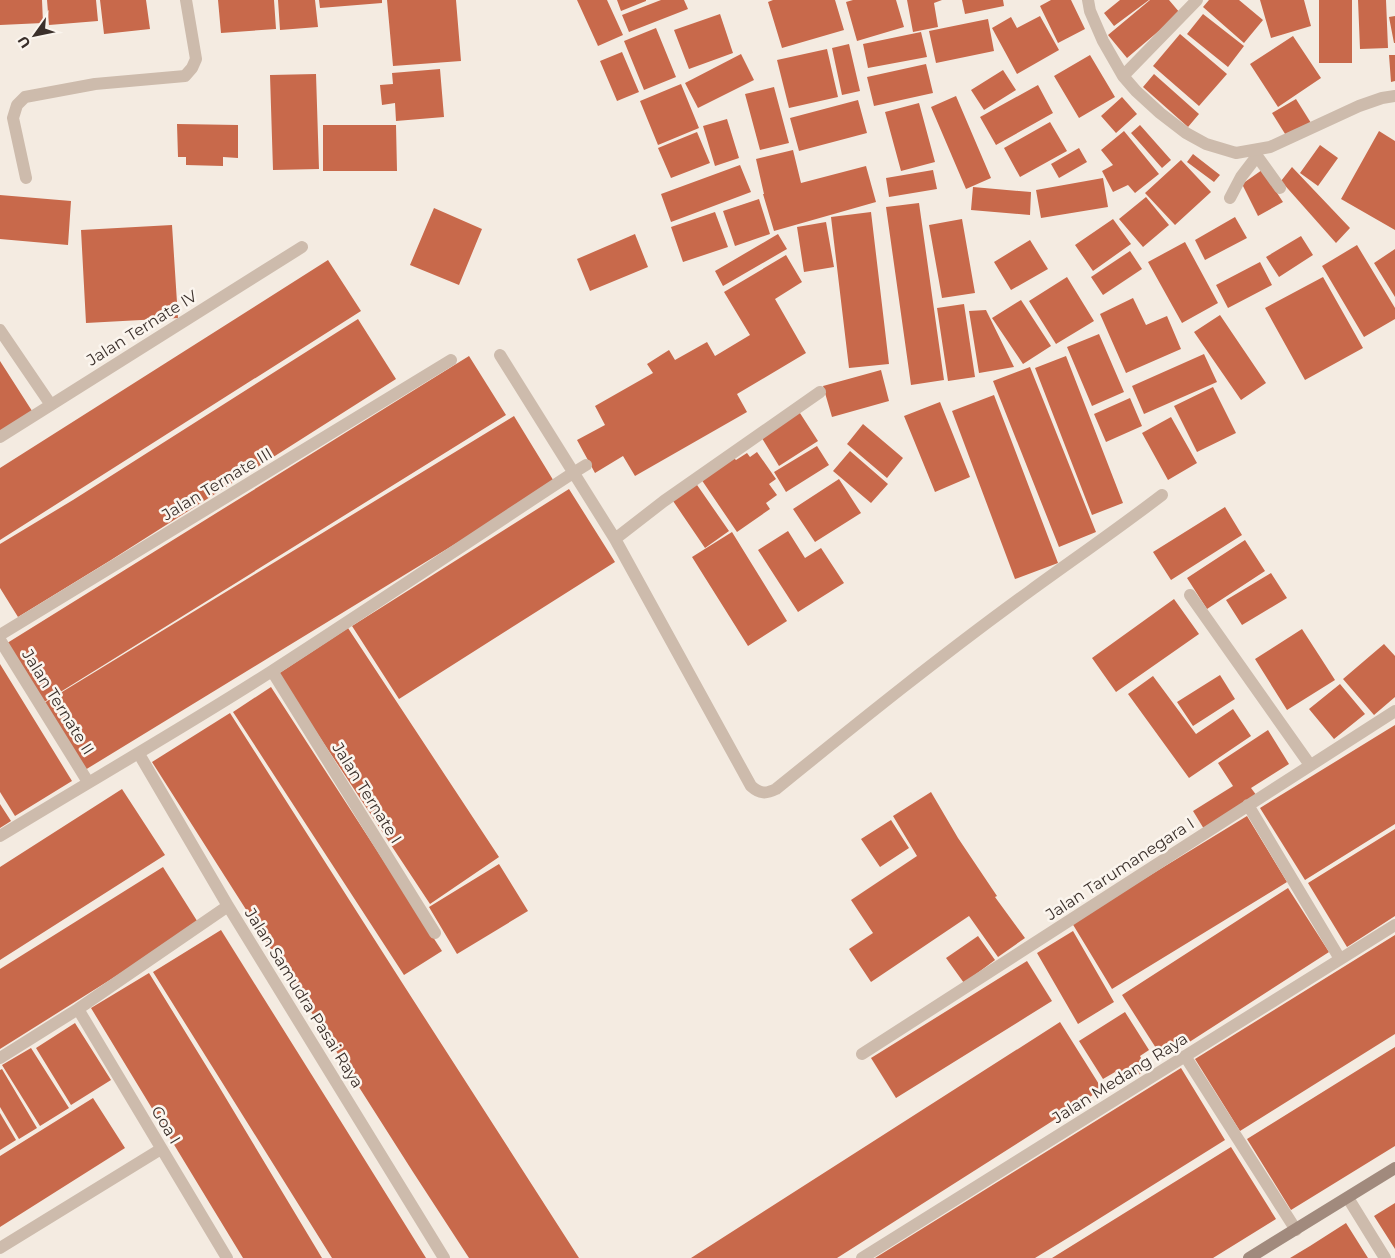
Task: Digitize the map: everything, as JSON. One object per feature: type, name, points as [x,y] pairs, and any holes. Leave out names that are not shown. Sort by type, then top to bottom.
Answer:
[{"type":"street","points":[[26,178],[12,118],[17,105],[25,97],[95,84],[185,76],[192,68],[196,59],[186,0]]},
{"type":"street","points":[[1088,0],[1090,11],[1103,41],[1123,76],[1160,113],[1186,133],[1206,144],[1236,153],[1256,153],[1358,106],[1395,96]]},
{"type":"street","points":[[1123,76],[1197,0]]},
{"type":"street","points":[[1256,153],[1280,188]]},
{"type":"street","points":[[1230,198],[1256,153]]},
{"type":"street","name":"Jalan Ternate IV","points":[[0,437],[302,247]]},
{"type":"street","points":[[0,330],[51,405]]},
{"type":"street","points":[[500,355],[615,539],[751,786],[762,793],[776,789],[978,630],[1162,496]]},
{"type":"street","name":"Jalan Ternate III","points":[[0,635],[451,360]]},
{"type":"street","points":[[615,539],[664,501],[820,392]]},
{"type":"street","points":[[0,836],[88,782],[139,754],[272,671],[586,465]]},
{"type":"street","points":[[1190,595],[1310,765]]},
{"type":"street","name":"Jalan Ternate II","points":[[0,640],[88,782]]},
{"type":"street","name":"Jalan Ternate I","points":[[272,671],[435,933]]},
{"type":"street","name":"Jalan Tarumanegara I","points":[[862,1054],[1395,711]]},
{"type":"street","name":"Jalan Samudra Pasai Raya","points":[[139,754],[228,906],[444,1258]]},
{"type":"street","points":[[1248,805],[1340,959]]},
{"type":"street","points":[[0,1058],[78,1009],[228,906]]},
{"type":"street","name":"Jalan Medang Raya","points":[[862,1258],[1395,925]]},
{"type":"street","name":"Goa I","points":[[78,1009],[227,1258]]},
{"type":"street","points":[[1185,1056],[1296,1230]]},
{"type":"street","points":[[0,1248],[161,1149]]},
{"type":"street","points":[[1249,1258],[1395,1168]]},
{"type":"street","points":[[1348,1198],[1384,1258]]},
{"type":"building","points":[[0,0],[42,0],[43,23],[0,25]]},
{"type":"building","points":[[47,0],[96,0],[98,21],[49,25]]},
{"type":"building","points":[[100,0],[146,0],[150,29],[104,34]]},
{"type":"building","points":[[218,0],[274,0],[276,29],[221,33]]},
{"type":"building","points":[[278,0],[315,0],[318,27],[280,30]]},
{"type":"building","points":[[319,0],[382,0],[382,3],[320,8]]},
{"type":"building","points":[[387,0],[456,0],[461,61],[393,66]]},
{"type":"building","points":[[577,0],[607,0],[623,35],[598,46]]},
{"type":"building","points":[[617,0],[646,0],[646,1],[621,11]]},
{"type":"building","points":[[661,0],[684,0],[688,9],[629,32],[622,15]]},
{"type":"building","points":[[773,0],[835,0],[844,30],[782,48],[768,2]]},
{"type":"building","points":[[853,0],[896,0],[904,27],[857,41],[846,2]]},
{"type":"building","points":[[907,0],[942,0],[934,3],[938,27],[913,32]]},
{"type":"building","points":[[962,0],[1003,0],[1004,6],[965,14]]},
{"type":"building","points":[[1051,0],[1071,0],[1085,29],[1058,43],[1040,6]]},
{"type":"building","points":[[1120,0],[1149,0],[1114,26],[1104,13]]},
{"type":"building","points":[[1150,0],[1169,0],[1180,13],[1127,58],[1108,35]]},
{"type":"building","points":[[1209,0],[1239,0],[1263,20],[1244,43],[1203,7]]},
{"type":"building","points":[[1260,0],[1304,0],[1311,26],[1271,38]]},
{"type":"building","points":[[1319,0],[1352,0],[1352,63],[1319,63]]},
{"type":"building","points":[[1358,0],[1386,0],[1388,48],[1360,49]]},
{"type":"building","points":[[720,14],[733,53],[689,69],[674,30]]},
{"type":"building","points":[[1203,14],[1244,46],[1228,67],[1187,34]]},
{"type":"building","points":[[1040,16],[1059,50],[1017,74],[992,28],[1011,17],[1017,28]]},
{"type":"building","points":[[1395,16],[1395,43],[1394,43],[1389,17]]},
{"type":"building","points":[[988,19],[994,51],[936,63],[929,31]]},
{"type":"building","points":[[656,28],[676,77],[644,90],[624,41]]},
{"type":"building","points":[[921,32],[927,57],[868,68],[863,44]]},
{"type":"building","points":[[1180,34],[1227,74],[1199,106],[1153,66]]},
{"type":"building","points":[[1293,36],[1321,78],[1278,107],[1250,64]]},
{"type":"building","points":[[849,44],[860,91],[842,95],[832,48]]},
{"type":"building","points":[[827,49],[838,97],[789,108],[777,60]]},
{"type":"building","points":[[622,52],[639,92],[617,101],[600,61]]},
{"type":"building","points":[[741,54],[754,80],[698,108],[685,83]]},
{"type":"building","points":[[1090,55],[1115,97],[1079,118],[1054,76]]},
{"type":"building","points":[[1389,55],[1395,55],[1395,81],[1391,82]]},
{"type":"building","points":[[926,64],[933,93],[874,106],[867,77]]},
{"type":"building","points":[[440,69],[444,117],[396,121],[395,103],[382,105],[380,85],[393,84],[392,73]]},
{"type":"building","points":[[1003,70],[1016,90],[984,110],[971,90]]},
{"type":"building","points":[[316,74],[319,169],[273,170],[270,75]]},
{"type":"building","points":[[1154,74],[1199,114],[1188,127],[1143,87]]},
{"type":"building","points":[[681,84],[699,128],[658,145],[640,101]]},
{"type":"building","points":[[1038,85],[1053,113],[996,145],[980,117]]},
{"type":"building","points":[[774,87],[789,143],[760,150],[745,94]]},
{"type":"building","points":[[956,96],[991,178],[966,189],[931,107]]},
{"type":"building","points":[[1122,97],[1137,114],[1116,133],[1101,116]]},
{"type":"building","points":[[1296,99],[1311,123],[1287,137],[1272,113]]},
{"type":"building","points":[[858,100],[867,133],[799,151],[790,118]]},
{"type":"building","points":[[919,103],[935,162],[901,171],[885,112]]},
{"type":"building","points":[[727,119],[739,158],[715,166],[703,126]]},
{"type":"building","points":[[1050,122],[1067,151],[1020,177],[1004,148]]},
{"type":"building","points":[[177,124],[238,125],[238,158],[223,157],[223,166],[186,165],[186,157],[178,157]]},
{"type":"building","points":[[323,125],[396,125],[397,171],[323,171]]},
{"type":"building","points":[[1140,125],[1171,160],[1162,168],[1131,133]]},
{"type":"building","points":[[1124,131],[1159,174],[1135,193],[1128,185],[1113,192],[1102,171],[1113,165],[1101,150]]},
{"type":"building","points":[[1379,131],[1395,141],[1395,230],[1341,199]]},
{"type":"building","points":[[697,132],[710,163],[671,178],[658,148]]},
{"type":"building","points":[[1320,145],[1338,158],[1318,186],[1300,173]]},
{"type":"building","points":[[1079,148],[1087,162],[1059,178],[1051,164]]},
{"type":"building","points":[[793,150],[801,183],[866,166],[876,202],[774,231],[763,194],[756,159]]},
{"type":"building","points":[[1193,154],[1220,175],[1214,182],[1187,162]]},
{"type":"building","points":[[1181,160],[1211,192],[1175,225],[1145,193]]},
{"type":"building","points":[[740,165],[751,192],[671,222],[661,194]]},
{"type":"building","points":[[1292,167],[1350,228],[1336,243],[1281,181]]},
{"type":"building","points":[[933,170],[937,189],[889,197],[886,178]]},
{"type":"building","points":[[1262,170],[1283,202],[1258,216],[1242,184]]},
{"type":"building","points":[[1103,178],[1108,207],[1041,218],[1036,190]]},
{"type":"building","points":[[973,187],[1031,192],[1030,215],[971,210]]},
{"type":"building","points":[[0,195],[71,201],[68,245],[0,239]]},
{"type":"building","points":[[1146,197],[1169,225],[1143,247],[1119,219]]},
{"type":"building","points":[[759,199],[770,234],[735,246],[723,211]]},
{"type":"building","points":[[919,203],[944,380],[911,385],[886,207]]},
{"type":"building","points":[[434,208],[482,229],[459,285],[410,265]]},
{"type":"building","points":[[715,212],[728,247],[683,262],[671,227]]},
{"type":"building","points":[[871,212],[889,364],[849,368],[831,217]]},
{"type":"building","points":[[1235,217],[1247,238],[1205,260],[1195,240]]},
{"type":"building","points":[[962,219],[975,293],[942,298],[929,225]]},
{"type":"building","points":[[1113,219],[1131,244],[1093,271],[1075,245]]},
{"type":"building","points":[[826,222],[834,267],[804,272],[797,227]]},
{"type":"building","points":[[172,225],[178,318],[86,323],[81,230]]},
{"type":"building","points":[[635,234],[648,267],[590,291],[577,259]]},
{"type":"building","points":[[778,234],[787,249],[723,286],[715,271]]},
{"type":"building","points":[[1301,236],[1313,255],[1279,277],[1266,257]]},
{"type":"building","points":[[1030,240],[1048,269],[1011,290],[994,262]]},
{"type":"building","points":[[1185,242],[1218,303],[1182,323],[1148,262]]},
{"type":"building","points":[[1357,245],[1395,308],[1395,319],[1364,337],[1322,266]]},
{"type":"building","points":[[1395,249],[1395,297],[1374,263]]},
{"type":"building","points":[[1130,251],[1142,269],[1103,295],[1091,277]]},
{"type":"building","points":[[786,255],[802,282],[775,299],[806,353],[737,394],[747,412],[635,476],[623,456],[595,473],[577,440],[605,425],[595,406],[653,373],[647,364],[669,350],[675,360],[707,342],[715,356],[750,335],[724,292]]},
{"type":"building","points":[[328,260],[361,311],[0,540],[0,468]]},
{"type":"building","points":[[1260,262],[1272,285],[1228,308],[1216,285]]},
{"type":"building","points":[[1067,277],[1094,321],[1056,344],[1029,301]]},
{"type":"building","points":[[1323,277],[1363,348],[1305,380],[1265,308]]},
{"type":"building","points":[[1133,298],[1146,325],[1167,316],[1181,349],[1126,373],[1100,314]]},
{"type":"building","points":[[1021,300],[1051,346],[1023,364],[992,318]]},
{"type":"building","points":[[964,304],[975,377],[948,381],[937,308]]},
{"type":"building","points":[[986,310],[1014,367],[979,373],[969,311]]},
{"type":"building","points":[[1220,315],[1266,383],[1241,400],[1194,332]]},
{"type":"building","points":[[358,319],[396,379],[18,617],[0,588],[0,544],[73,500]]},
{"type":"building","points":[[1099,334],[1124,392],[1092,406],[1067,347]]},
{"type":"building","points":[[1204,354],[1217,382],[1144,414],[1132,386]]},
{"type":"building","points":[[469,356],[506,415],[41,704],[4,645]]},
{"type":"building","points":[[1066,356],[1123,503],[1092,515],[1035,368]]},
{"type":"building","points":[[0,361],[34,414],[0,436]]},
{"type":"building","points":[[1030,367],[1096,532],[1059,547],[993,381]]},
{"type":"building","points":[[881,370],[889,401],[832,417],[823,386]]},
{"type":"building","points":[[1213,387],[1236,433],[1197,452],[1174,406]]},
{"type":"building","points":[[994,395],[1058,563],[1015,579],[952,411]]},
{"type":"building","points":[[1130,398],[1142,426],[1106,442],[1094,414]]},
{"type":"building","points":[[940,402],[970,477],[935,492],[904,416]]},
{"type":"building","points":[[798,410],[818,441],[779,466],[760,435]]},
{"type":"building","points":[[514,416],[555,483],[85,770],[44,703]]},
{"type":"building","points":[[1171,417],[1197,463],[1168,480],[1142,433]]},
{"type":"building","points":[[863,424],[903,458],[887,478],[847,444]]},
{"type":"building","points":[[817,446],[829,465],[786,492],[774,472]]},
{"type":"building","points":[[850,451],[888,484],[871,503],[833,471]]},
{"type":"building","points":[[757,452],[776,479],[769,484],[777,495],[766,503],[770,509],[737,532],[701,479],[733,457],[736,460],[747,453],[750,457]]},
{"type":"building","points":[[839,479],[861,513],[815,542],[793,509]]},
{"type":"building","points":[[695,482],[729,531],[705,548],[671,498]]},
{"type":"building","points":[[569,489],[615,562],[399,699],[352,626]]},
{"type":"building","points":[[1225,507],[1242,535],[1171,580],[1153,552]]},
{"type":"building","points":[[788,531],[805,558],[821,548],[844,583],[798,612],[758,550]]},
{"type":"building","points":[[732,532],[787,621],[748,646],[692,557]]},
{"type":"building","points":[[1245,540],[1265,571],[1207,609],[1187,578]]},
{"type":"building","points":[[1271,573],[1287,598],[1242,625],[1226,600]]},
{"type":"building","points":[[1174,599],[1199,634],[1116,692],[1092,658]]},
{"type":"building","points":[[348,628],[499,857],[430,904],[278,674]]},
{"type":"building","points":[[1302,629],[1335,680],[1287,710],[1255,659]]},
{"type":"building","points":[[1384,644],[1395,656],[1395,697],[1374,715],[1343,679]]},
{"type":"building","points":[[0,664],[72,781],[15,816],[0,792]]},
{"type":"building","points":[[1220,675],[1235,699],[1193,726],[1177,702]]},
{"type":"building","points":[[1153,676],[1196,734],[1233,709],[1251,736],[1189,778],[1128,694]]},
{"type":"building","points":[[1340,684],[1365,714],[1334,739],[1309,709]]},
{"type":"building","points":[[271,687],[442,951],[404,975],[233,712]]},
{"type":"building","points":[[230,713],[579,1258],[469,1258],[413,1172],[152,762]]},
{"type":"building","points":[[1395,725],[1395,824],[1305,880],[1260,808]]},
{"type":"building","points":[[1268,730],[1289,764],[1251,788],[1257,796],[1204,829],[1193,811],[1233,786],[1218,763]]},
{"type":"building","points":[[122,789],[165,855],[0,960],[0,867]]},
{"type":"building","points":[[931,792],[958,838],[997,896],[995,897],[1025,938],[998,957],[969,916],[871,982],[849,949],[873,933],[851,900],[917,856],[893,816]]},
{"type":"building","points":[[0,804],[11,821],[0,828]]},
{"type":"building","points":[[1247,816],[1287,882],[1112,989],[1072,923]]},
{"type":"building","points":[[891,820],[909,848],[880,867],[861,839]]},
{"type":"building","points":[[1395,829],[1395,916],[1347,947],[1308,883]]},
{"type":"building","points":[[499,864],[528,911],[457,954],[429,907]]},
{"type":"building","points":[[163,867],[199,924],[0,1049],[0,969]]},
{"type":"building","points":[[1288,888],[1329,952],[1163,1059],[1122,995]]},
{"type":"building","points":[[221,930],[426,1258],[332,1258],[153,972]]},
{"type":"building","points":[[1073,931],[1114,1002],[1078,1024],[1037,953]]},
{"type":"building","points":[[1395,935],[1395,1034],[1240,1131],[1195,1059]]},
{"type":"building","points":[[978,936],[995,960],[964,983],[946,958]]},
{"type":"building","points":[[1027,961],[1052,1001],[896,1098],[871,1058]]},
{"type":"building","points":[[149,973],[322,1258],[243,1258],[91,1008]]},
{"type":"building","points":[[1125,1012],[1149,1050],[1140,1056],[1147,1070],[1123,1084],[1115,1072],[1103,1079],[1079,1041]]},
{"type":"building","points":[[1060,1022],[1102,1089],[1076,1106],[837,1258],[691,1258]]},
{"type":"building","points":[[75,1023],[111,1080],[71,1105],[36,1048]]},
{"type":"building","points":[[1395,1047],[1395,1146],[1291,1210],[1247,1139]]},
{"type":"building","points":[[31,1048],[69,1108],[40,1126],[2,1065]]},
{"type":"building","points":[[1181,1068],[1225,1140],[1081,1230],[1035,1258],[875,1258]]},
{"type":"building","points":[[2,1069],[37,1128],[19,1139],[0,1107],[0,1070]]},
{"type":"building","points":[[93,1098],[125,1148],[0,1227],[0,1156]]},
{"type":"building","points":[[0,1113],[16,1140],[0,1150]]},
{"type":"building","points":[[1231,1147],[1276,1219],[1213,1258],[1052,1258]]},
{"type":"building","points":[[1395,1203],[1395,1249],[1374,1216]]},
{"type":"building","points":[[1346,1223],[1368,1258],[1290,1258],[1310,1246]]}]
